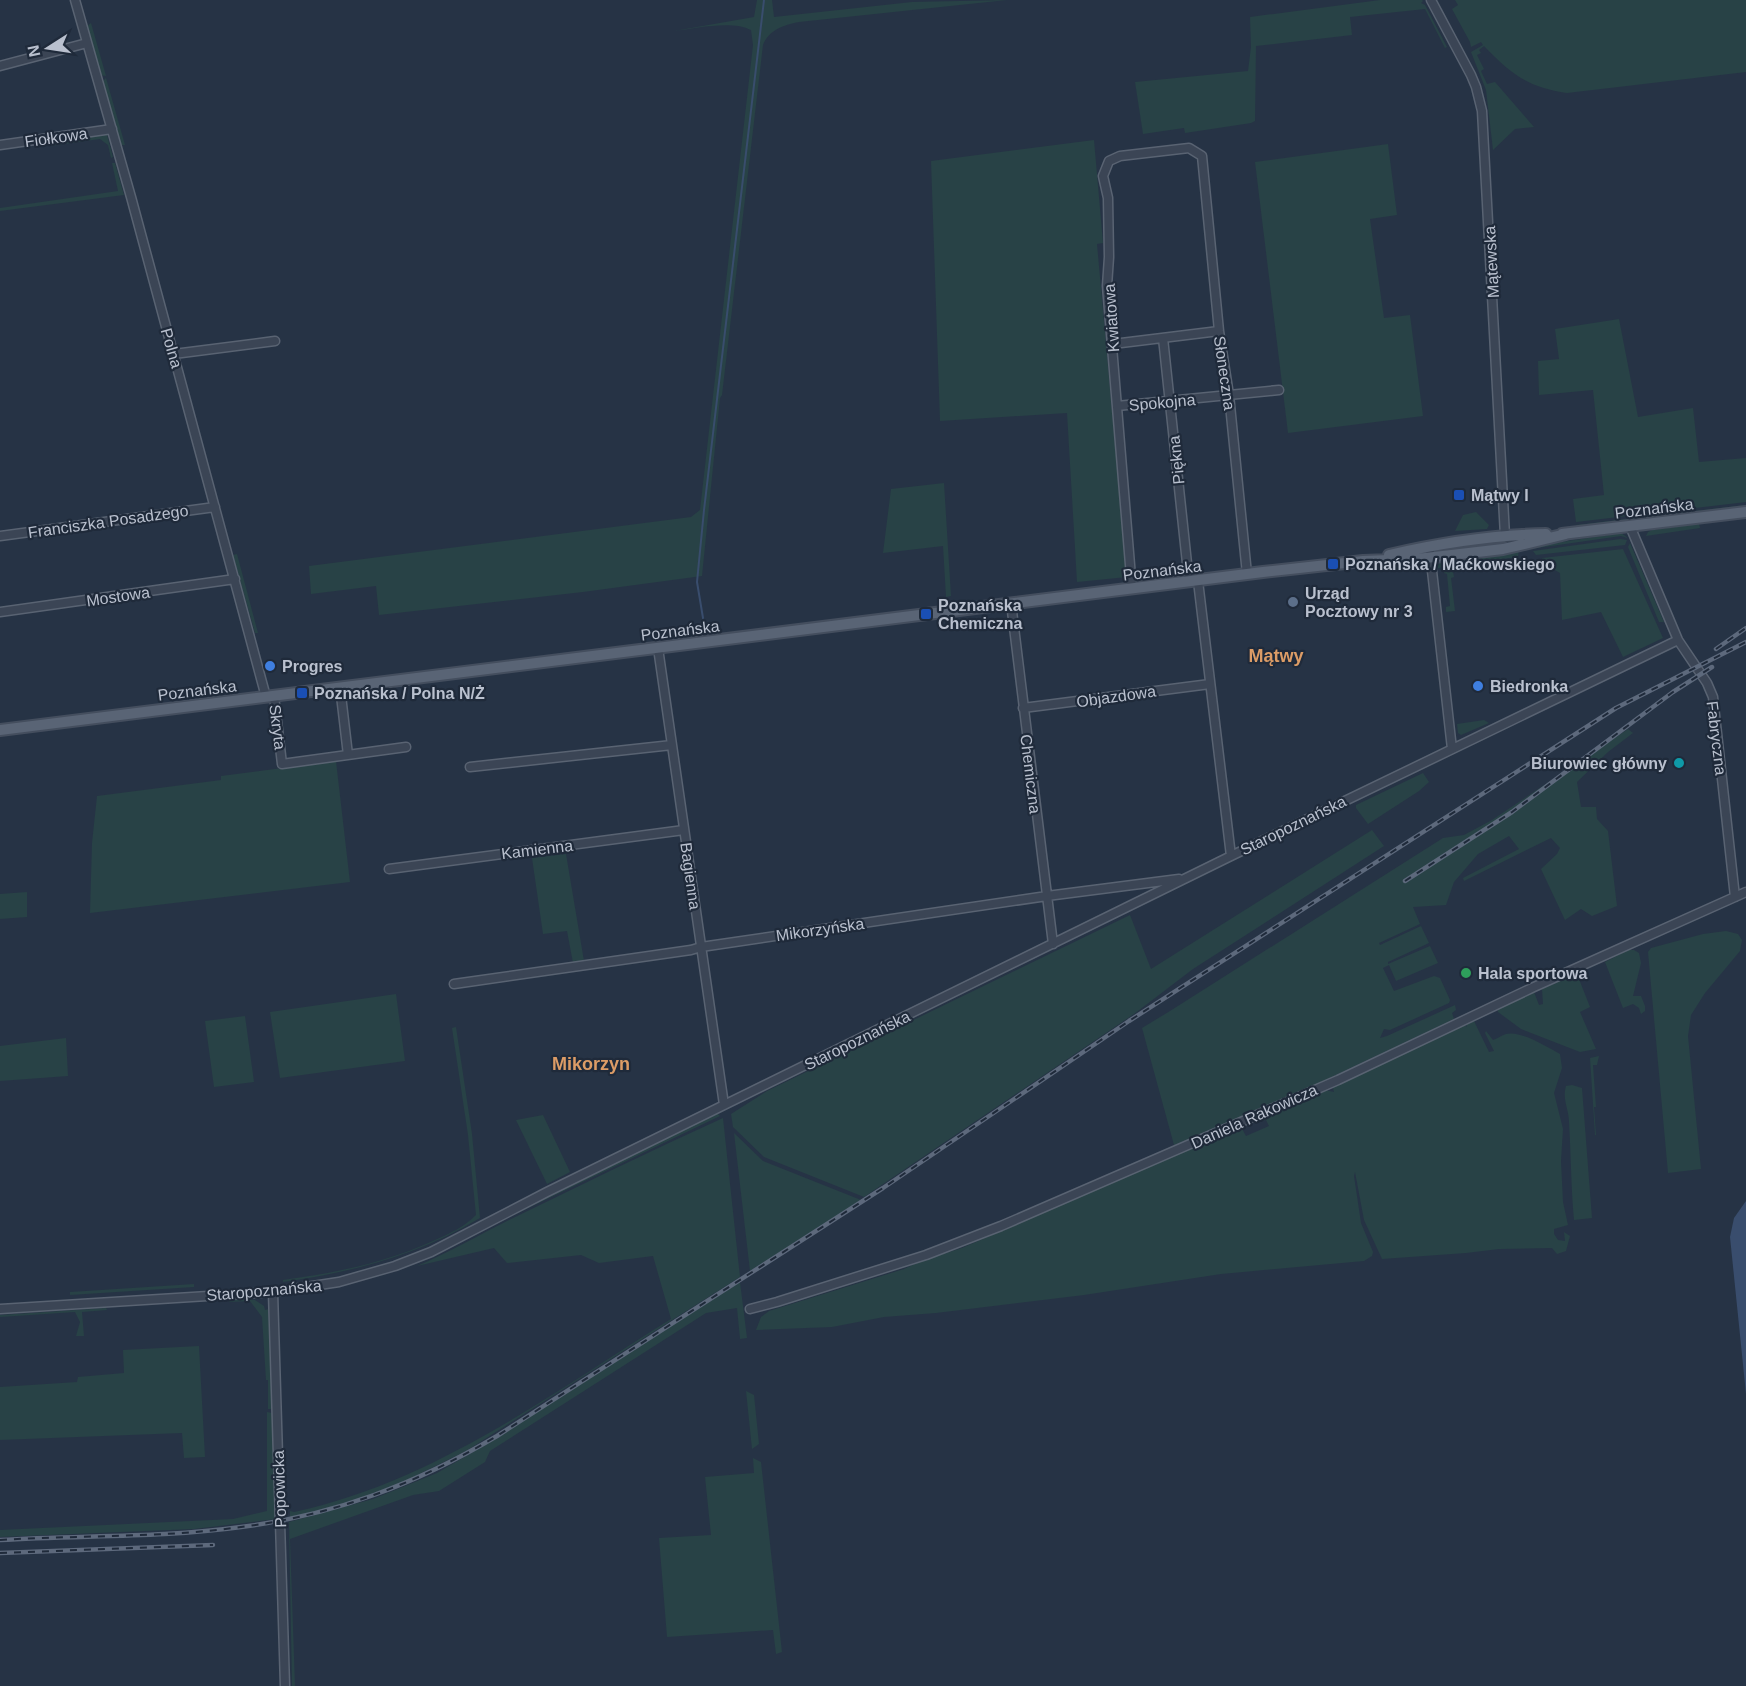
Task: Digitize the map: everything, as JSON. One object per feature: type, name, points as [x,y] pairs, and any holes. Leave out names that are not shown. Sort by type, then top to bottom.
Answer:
[{"type":"main road","name":"Poznańska","points":[[0,730],[1363,561],[1430,552],[1505,536],[1566,534],[1746,512]]},
{"type":"main road","name":"Poznańska","points":[[1430,552],[1486,550],[1566,534]]},
{"type":"street","name":"Polna","points":[[75,0],[235,579],[270,697]]},
{"type":"street","name":"Mątewska","points":[[1431,0],[1471,75],[1482,111],[1505,536]]},
{"type":"street","points":[[0,66],[87,43]]},
{"type":"street","name":"Fiołkowa","points":[[0,145],[112,129]]},
{"type":"street","name":"Kwiatowa","points":[[1132,589],[1107,286],[1110,257],[1108,198],[1103,176],[1109,161],[1120,156],[1189,148],[1202,156],[1203,171]]},
{"type":"street","name":"Słoneczna","points":[[1203,171],[1247,574]]},
{"type":"street","points":[[1113,344],[1219,331]]},
{"type":"street","name":"Piękna","points":[[1163,338],[1193,581]]},
{"type":"street","points":[[174,354],[275,341]]},
{"type":"street","name":"Spokojna","points":[[1117,406],[1279,390]]},
{"type":"street","name":"Franciszka Posadzego","points":[[0,536],[215,507]]},
{"type":"street","name":"Fabryczna","points":[[1630,526],[1677,640],[1707,682],[1713,697],[1735,897]]},
{"type":"street","points":[[1486,550],[1505,536],[1514,543],[1523,544]]},
{"type":"street","points":[[1430,552],[1452,750]]},
{"type":"street","name":"Mostowa","points":[[0,612],[235,579]]},
{"type":"street","points":[[1193,581],[1210,684],[1231,856]]},
{"type":"street","name":"Chemiczna","points":[[1011,603],[1053,944]]},
{"type":"street","name":"Staropoznańska","points":[[0,1310],[273,1292],[346,1280],[422,1256],[1186,878],[1677,640]]},
{"type":"street","name":"Bagienna","points":[[658,648],[724,1105]]},
{"type":"street","name":"Objazdowa","points":[[1023,708],[1210,684]]},
{"type":"street","points":[[340,687],[348,755]]},
{"type":"street","name":"Skryta","points":[[270,697],[282,764],[406,747]]},
{"type":"street","points":[[470,767],[672,745]]},
{"type":"street","name":"Kamienna","points":[[389,869],[684,830]]},
{"type":"street","name":"Mikorzyńska","points":[[454,984],[1047,896],[1186,878]]},
{"type":"street","points":[[1148,882],[1152,895]]},
{"type":"street","name":"Daniela Rakowicza","points":[[750,1309],[926,1255],[1001,1226],[1338,1080],[1534,987],[1746,892]]},
{"type":"street","name":"Popowicka","points":[[273,1292],[285,1686]]},
{"type":"green space","points":[[757,0],[772,0],[774,17],[912,2],[1007,0],[799,22],[777,29],[763,45],[720,398],[702,576],[379,615],[376,586],[311,594],[309,566],[691,517],[700,510],[753,45],[751,30],[743,27],[714,26],[674,31],[754,17]]},
{"type":"green space","points":[[1380,0],[1422,0],[1421,3],[1425,5],[1447,47],[1445,48],[1425,9],[1350,17],[1352,35],[1256,46],[1255,121],[1185,133],[1184,128],[1143,134],[1135,82],[1248,71],[1251,47],[1250,17]]},
{"type":"green space","points":[[1455,0],[1746,0],[1746,72],[1567,93],[1541,87],[1521,78],[1484,46],[1479,50],[1481,53],[1477,55],[1484,69],[1481,71],[1487,84],[1495,82],[1534,127],[1515,129],[1493,150],[1486,90],[1471,52],[1483,45],[1481,42],[1471,47],[1452,9],[1458,5]]},
{"type":"green space","points":[[91,23],[106,76],[100,75],[87,26]]},
{"type":"green space","points":[[106,78],[125,145],[121,145],[103,81]]},
{"type":"green space","points":[[101,133],[107,135],[113,157],[111,158],[108,145],[100,139],[50,146],[50,140]]},
{"type":"green space","points":[[1094,140],[1103,243],[1097,244],[1127,577],[1077,582],[1067,413],[940,421],[931,161]]},
{"type":"green space","points":[[1388,144],[1397,215],[1370,219],[1384,318],[1410,315],[1423,416],[1288,433],[1255,162]]},
{"type":"green space","points":[[112,163],[115,163],[124,195],[0,211],[0,208],[118,191]]},
{"type":"green space","points":[[1619,319],[1638,417],[1693,408],[1699,462],[1746,458],[1746,502],[1576,522],[1573,499],[1604,495],[1593,390],[1539,395],[1538,361],[1559,359],[1555,329]]},
{"type":"green space","points":[[944,483],[951,596],[946,597],[943,546],[883,553],[891,489]]},
{"type":"green space","points":[[1745,505],[1745,507],[1576,529],[1576,525]]},
{"type":"green space","points":[[1476,512],[1489,525],[1487,529],[1455,531],[1463,515]]},
{"type":"green space","points":[[1699,524],[1700,528],[1646,536],[1652,530]]},
{"type":"green space","points":[[1621,533],[1628,538],[1621,536],[1530,549],[1528,547]]},
{"type":"green space","points":[[1620,539],[1627,540],[1625,545],[1536,555],[1533,551]]},
{"type":"green space","points":[[1630,543],[1664,622],[1659,622],[1628,547]]},
{"type":"green space","points":[[1519,549],[1518,557],[1436,569],[1440,562]]},
{"type":"green space","points":[[1623,549],[1663,638],[1623,657],[1601,612],[1562,620],[1560,573],[1543,563],[1542,558]]},
{"type":"green space","points":[[237,554],[258,633],[255,633],[233,555]]},
{"type":"green space","points":[[1468,566],[1469,569],[1453,571],[1454,577],[1451,578],[1455,611],[1446,612],[1446,607],[1450,606],[1447,574],[1444,570]]},
{"type":"green space","points":[[1484,720],[1489,723],[1461,735],[1458,733],[1457,724]]},
{"type":"green space","points":[[1628,729],[1633,733],[1608,752],[1577,782],[1581,807],[1596,807],[1597,819],[1608,831],[1617,906],[1592,916],[1581,909],[1565,920],[1541,869],[1557,854],[1560,848],[1551,838],[1464,881],[1463,878],[1519,849],[1509,836],[1478,854],[1454,882],[1446,905],[1413,907],[1420,924],[1379,943],[1380,945],[1421,926],[1429,943],[1388,964],[1430,946],[1438,963],[1396,981],[1389,965],[1383,968],[1394,991],[1434,976],[1440,978],[1450,1000],[1449,1003],[1390,1030],[1384,1029],[1380,1038],[1455,1005],[1456,1010],[1452,1013],[1454,1019],[1317,1084],[1174,1145],[1142,1028],[1443,838],[1464,835],[1492,820]]},
{"type":"green space","points":[[336,761],[350,882],[90,913],[92,843],[97,796],[221,780],[221,776]]},
{"type":"green space","points":[[1423,773],[1429,782],[1368,824],[1356,808],[1356,805]]},
{"type":"green space","points":[[1345,804],[1348,805],[1175,889],[1176,887]]},
{"type":"green space","points":[[1372,830],[1384,846],[1193,969],[1134,1014],[864,1197],[764,1157],[733,1127],[731,1114],[767,1091],[1130,915],[1151,969]]},
{"type":"green space","points":[[566,854],[584,961],[573,963],[567,931],[543,934],[532,858]]},
{"type":"green space","points":[[27,892],[27,917],[0,919],[0,894]]},
{"type":"green space","points":[[1726,931],[1738,934],[1742,940],[1740,951],[1705,993],[1691,1015],[1688,1036],[1701,1169],[1668,1173],[1648,952],[1651,948],[1703,934]]},
{"type":"green space","points":[[1628,950],[1639,953],[1641,963],[1633,996],[1641,996],[1645,1011],[1641,1014],[1639,1008],[1633,1004],[1623,1008],[1605,962]]},
{"type":"green space","points":[[1577,974],[1590,1007],[1580,1012],[1596,1049],[1580,1052],[1521,1029],[1498,1012],[1498,1009],[1534,992],[1539,1005],[1543,1004],[1542,989]]},
{"type":"green space","points":[[396,994],[405,1061],[280,1078],[270,1012]]},
{"type":"green space","points":[[245,1016],[254,1082],[214,1087],[205,1021]]},
{"type":"green space","points":[[1474,1021],[1489,1052],[1494,1051],[1486,1031],[1493,1040],[1506,1034],[1519,1034],[1560,1054],[1562,1068],[1554,1093],[1563,1129],[1561,1161],[1563,1202],[1568,1225],[1554,1229],[1554,1234],[1558,1240],[1565,1241],[1564,1232],[1570,1236],[1566,1251],[1557,1254],[1552,1248],[1499,1249],[1382,1259],[1364,1220],[1355,1172],[1361,1223],[1373,1252],[1372,1256],[1364,1261],[1221,1274],[1084,1295],[884,1317],[832,1327],[756,1330],[761,1317],[769,1311],[904,1269],[962,1248],[1241,1127],[1246,1136],[1269,1126],[1266,1120],[1254,1122],[1325,1090],[1334,1092],[1333,1088],[1337,1085],[1464,1025],[1467,1027],[1466,1024]]},
{"type":"green space","points":[[456,1027],[472,1134],[480,1218],[433,1242],[409,1252],[385,1260],[335,1273],[283,1282],[283,1280],[360,1266],[415,1249],[450,1233],[476,1215],[468,1135],[452,1028]]},
{"type":"green space","points":[[66,1038],[68,1076],[0,1081],[0,1046]]},
{"type":"green space","points":[[1599,1056],[1597,1065],[1593,1065],[1595,1135],[1590,1058]]},
{"type":"green space","points":[[1566,1086],[1582,1088],[1592,1218],[1574,1220],[1569,1117],[1565,1096]]},
{"type":"green space","points":[[717,1113],[720,1116],[499,1222]]},
{"type":"green space","points":[[543,1115],[570,1172],[547,1184],[516,1120]]},
{"type":"green space","points":[[723,1118],[740,1277],[466,1451],[397,1485],[343,1504],[290,1518],[290,1511],[294,1512],[345,1498],[395,1480],[443,1458],[536,1405],[671,1319],[653,1256],[599,1263],[581,1255],[507,1263],[494,1248],[417,1266]]},
{"type":"green space","points":[[734,1133],[763,1161],[861,1200],[750,1271]]},
{"type":"green space","points":[[740,1282],[747,1338],[740,1339],[737,1308],[706,1313],[490,1451],[485,1462],[439,1491],[413,1495],[290,1539],[295,1686],[292,1686],[289,1522],[373,1499],[437,1473],[497,1438]]},
{"type":"green space","points":[[194,1284],[194,1287],[70,1295],[70,1292]]},
{"type":"green space","points":[[229,1300],[255,1300],[264,1306],[265,1310],[269,1309],[272,1409],[268,1409],[268,1380],[266,1380],[262,1317],[250,1301],[229,1302]]},
{"type":"green space","points":[[106,1308],[107,1310],[82,1312],[84,1336],[76,1336],[80,1322],[75,1312],[0,1317],[0,1315]]},
{"type":"green space","points":[[199,1346],[205,1457],[184,1458],[182,1433],[0,1440],[0,1387],[77,1382],[78,1377],[124,1373],[123,1350]]},
{"type":"green space","points":[[746,1391],[754,1395],[759,1444],[752,1449]]},
{"type":"green space","points":[[267,1412],[272,1413],[276,1519],[194,1529],[0,1537],[0,1530],[233,1519],[267,1511]]},
{"type":"green space","points":[[753,1458],[761,1462],[782,1652],[776,1654],[773,1630],[667,1637],[659,1538],[711,1535],[705,1477],[754,1473]]},
{"type":"water","points":[[1746,1201],[1746,1394],[1730,1237],[1734,1218]]},
{"type":"waterway","points":[[703,618],[697,582],[704,510],[764,0]]},
{"type":"railway","points":[[1716,649],[1746,628]]},
{"type":"railway","points":[[0,1540],[151,1535],[211,1531],[276,1522],[342,1506],[436,1469],[497,1436],[883,1188],[1129,1021],[1616,708],[1746,642]]},
{"type":"railway","points":[[1405,881],[1512,812],[1673,692],[1712,667]]},
{"type":"railway","points":[[0,1553],[213,1545]]},
{"type":"place","name":"Mątwy I","points":[[1459,495]]},
{"type":"place","name":"Poznańska / Maćkowskiego","points":[[1333,564]]},
{"type":"place","name":"Urząd Pocztowy nr 3","points":[[1293,602]]},
{"type":"place","name":"Poznańska Chemiczna","points":[[926,614]]},
{"type":"place","name":"Progres","points":[[270,666]]},
{"type":"place","name":"Biedronka","points":[[1478,686]]},
{"type":"place","name":"Poznańska / Polna N/Ż","points":[[302,693]]},
{"type":"place","name":"Biurowiec główny","points":[[1679,763]]},
{"type":"place","name":"Hala sportowa","points":[[1466,973]]},
{"type":"district","name":"Mątwy","points":[[1276,656]]},
{"type":"district","name":"Mikorzyn","points":[[591,1064]]}]
